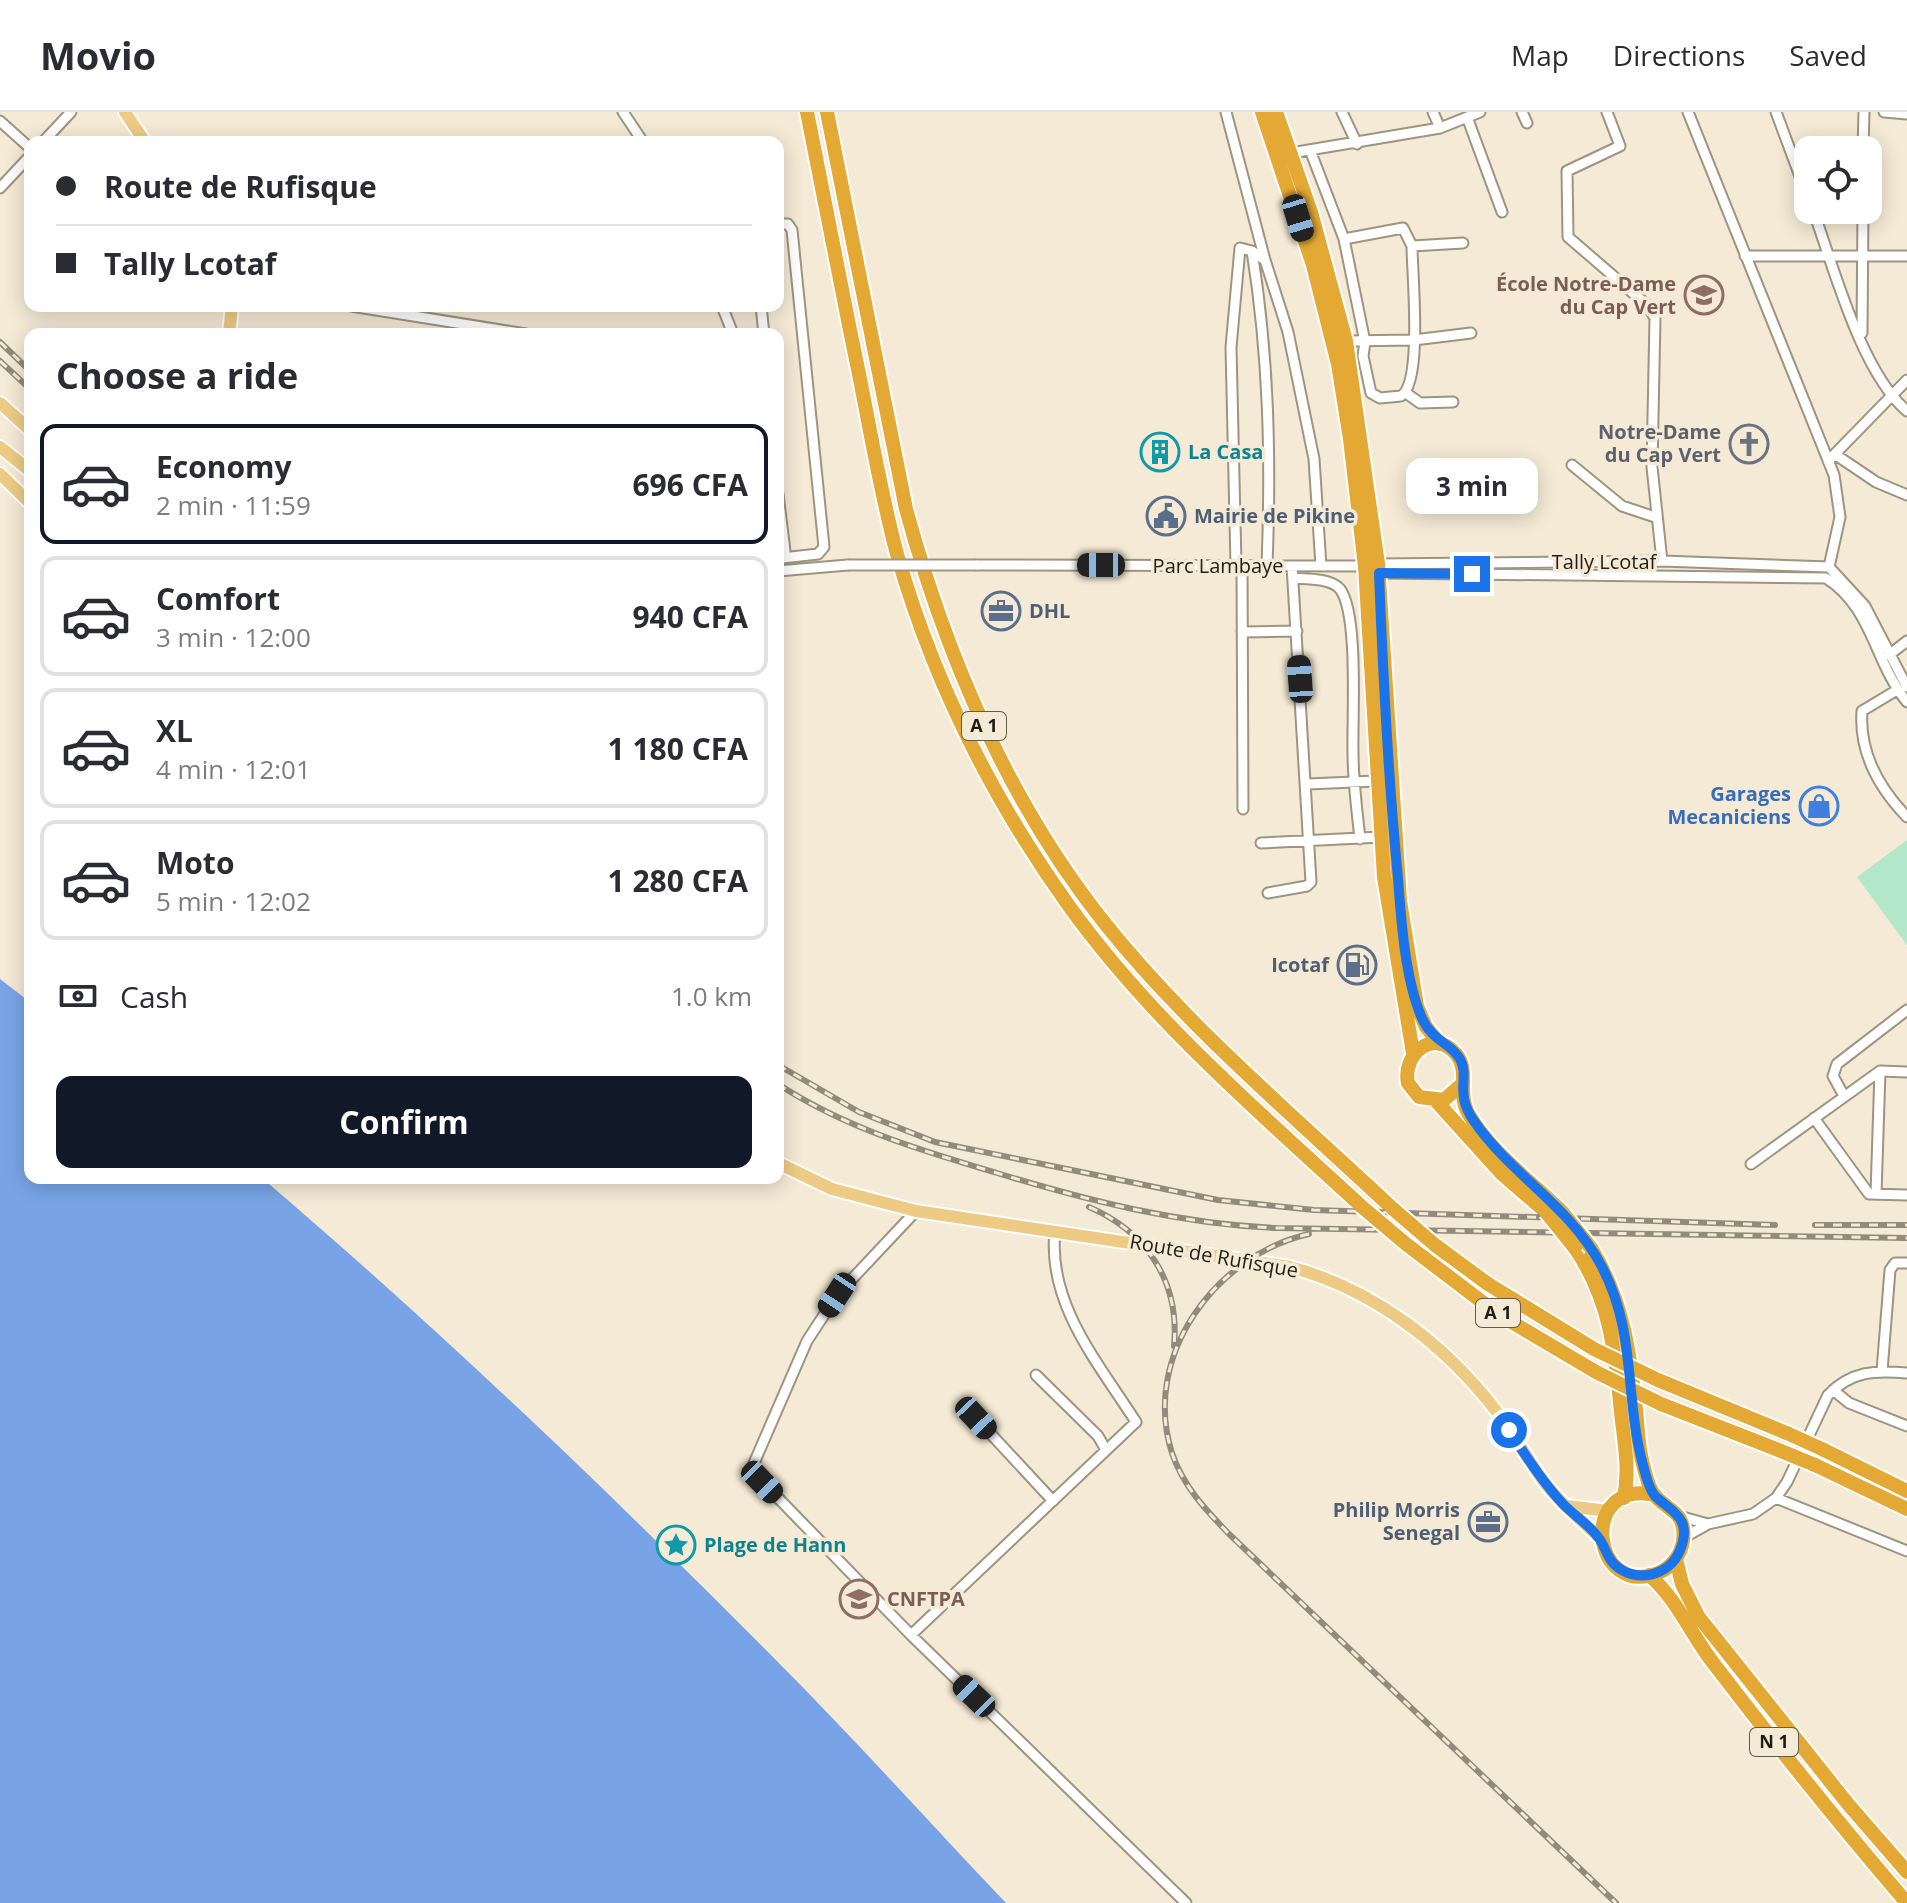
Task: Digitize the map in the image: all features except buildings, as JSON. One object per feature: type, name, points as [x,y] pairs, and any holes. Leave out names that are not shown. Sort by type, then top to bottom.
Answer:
[{"type":"highway","points":[[798,112],[812,135]]},
{"type":"highway","name":"A 1","points":[[807,112],[897,554],[942,680],[971,745],[1038,860],[1070,907],[1167,1024],[1361,1206],[1498,1314],[1596,1372],[1661,1404],[1815,1465],[1907,1509]]},
{"type":"highway","name":"A 1","points":[[827,112],[906,509],[923,573],[961,677],[1010,777],[1077,885],[1154,980],[1222,1049],[1392,1208],[1488,1284],[1594,1349],[1658,1380],[1789,1434],[1907,1491]]},
{"type":"highway","points":[[1262,112],[1313,265],[1338,364],[1374,568],[1376,781],[1396,963],[1413,1053]]},
{"type":"highway","points":[[1276,112],[1346,341],[1374,568],[1400,901],[1417,1006],[1426,1027],[1440,1044],[1458,1055],[1463,1065],[1461,1085],[1466,1109],[1481,1131],[1515,1169],[1562,1212],[1591,1248],[1623,1317],[1642,1462],[1655,1495]]},
{"type":"highway","points":[[1440,1044],[1423,1046],[1413,1053],[1406,1067],[1408,1083],[1419,1097],[1437,1102],[1492,1164],[1546,1212],[1575,1248],[1598,1285],[1613,1333],[1628,1468],[1624,1498]]},
{"type":"highway","points":[[1437,1102],[1451,1097],[1461,1085]]},
{"type":"highway","points":[[1601,1539],[1602,1524],[1608,1511],[1624,1498],[1642,1493],[1655,1495],[1673,1507],[1679,1516],[1683,1538],[1676,1559],[1664,1570],[1649,1575]]},
{"type":"highway","name":"N 1","points":[[1601,1539],[1612,1563],[1636,1576],[1649,1575],[1675,1601],[1711,1661],[1824,1805],[1907,1903]]},
{"type":"highway","name":"N 1","points":[[1676,1559],[1682,1584],[1698,1616],[1839,1793],[1907,1872]]},
{"type":"main road","points":[[125,112],[141,136]]},
{"type":"main road","points":[[0,403],[24,425]]},
{"type":"main road","points":[[0,447],[24,466]]},
{"type":"main road","points":[[0,474],[24,497]]},
{"type":"main road","name":"Route de Rufisque","points":[[784,1166],[832,1189],[916,1211],[1290,1267],[1368,1297],[1449,1359],[1496,1412],[1564,1505],[1601,1539]]},
{"type":"main road","points":[[1564,1505],[1582,1511],[1608,1511]]},
{"type":"street","points":[[49,136],[71,112]]},
{"type":"street","points":[[623,112],[639,136]]},
{"type":"street","points":[[1226,112],[1265,260],[1288,332],[1310,435],[1321,566]]},
{"type":"street","points":[[1342,112],[1357,144]]},
{"type":"street","points":[[1433,112],[1440,128]]},
{"type":"street","points":[[1291,153],[1440,128],[1480,112]]},
{"type":"street","points":[[1522,112],[1527,123]]},
{"type":"street","points":[[1607,112],[1620,146],[1567,171],[1568,237],[1647,305],[1655,318],[1651,405],[1655,517],[1662,561]]},
{"type":"street","points":[[1688,112],[1745,256],[1832,458],[1840,517],[1828,573]]},
{"type":"street","points":[[1776,112],[1794,160]]},
{"type":"street","points":[[1863,136],[1864,112]]},
{"type":"street","points":[[1884,112],[1907,114]]},
{"type":"street","points":[[1467,117],[1502,212]]},
{"type":"street","points":[[0,121],[24,143]]},
{"type":"street","points":[[1310,150],[1344,239],[1365,342],[1363,356],[1371,393],[1380,398],[1406,393],[1420,403],[1453,402]]},
{"type":"street","points":[[0,188],[24,162]]},
{"type":"street","points":[[784,224],[792,230],[824,547],[818,554],[784,558]]},
{"type":"street","points":[[1818,224],[1862,341],[1890,397],[1907,411]]},
{"type":"street","points":[[1862,341],[1863,224]]},
{"type":"street","points":[[1344,239],[1403,228],[1412,246],[1414,340],[1411,383],[1406,393]]},
{"type":"street","points":[[1412,246],[1463,243]]},
{"type":"street","points":[[1243,809],[1242,632],[1231,347],[1238,250],[1252,251],[1265,260]]},
{"type":"street","points":[[1252,251],[1263,317],[1270,403],[1267,566]]},
{"type":"street","points":[[1745,256],[1907,256]]},
{"type":"street","points":[[396,312],[490,328]]},
{"type":"street","points":[[1346,341],[1414,340],[1471,333]]},
{"type":"street","points":[[1832,458],[1907,380]]},
{"type":"street","points":[[1832,458],[1907,495]]},
{"type":"street","points":[[1572,465],[1622,506],[1655,517]]},
{"type":"street","name":"Tally Lcotaf","points":[[1374,568],[1662,561],[1828,573]]},
{"type":"street","name":"Parc Lambaye","points":[[784,570],[848,565],[1374,568]]},
{"type":"street","points":[[1268,893],[1309,885],[1311,838],[1292,566]]},
{"type":"street","name":"Tally Lcotaf","points":[[1374,568],[1828,573]]},
{"type":"street","points":[[1828,573],[1865,606],[1907,702]]},
{"type":"street","points":[[1828,573],[1862,613],[1902,688]]},
{"type":"street","points":[[1293,578],[1325,581],[1335,585],[1342,594],[1353,665],[1354,782],[1360,839]]},
{"type":"street","points":[[1242,632],[1297,631]]},
{"type":"street","points":[[1889,655],[1907,641]]},
{"type":"street","points":[[1902,688],[1862,711],[1861,732],[1878,780],[1907,817]]},
{"type":"street","points":[[1308,784],[1376,781]]},
{"type":"street","points":[[1261,843],[1311,838],[1381,837]]},
{"type":"street","points":[[1844,1096],[1833,1076],[1837,1064],[1907,1010]]},
{"type":"street","points":[[1876,1194],[1880,1071]]},
{"type":"street","points":[[1751,1164],[1880,1071],[1907,1072]]},
{"type":"street","points":[[1814,1118],[1869,1194],[1907,1195]]},
{"type":"street","points":[[916,1211],[861,1266],[815,1329],[751,1470],[911,1635],[1186,1903]]},
{"type":"street","points":[[911,1635],[1136,1422],[1067,1310],[1057,1279],[1055,1231]]},
{"type":"street","points":[[1882,1371],[1890,1270],[1895,1263],[1907,1263]]},
{"type":"street","points":[[1683,1538],[1708,1524],[1753,1514],[1776,1498],[1833,1390],[1860,1374],[1882,1371],[1907,1373]]},
{"type":"street","points":[[1036,1375],[1098,1436],[1106,1450]]},
{"type":"street","points":[[1833,1390],[1849,1403],[1907,1426]]},
{"type":"street","points":[[976,1418],[1053,1501]]},
{"type":"street","points":[[1776,1498],[1907,1551]]},
{"type":"street","points":[[1679,1516],[1708,1524]]},
{"type":"green space","points":[[1907,840],[1907,945],[1857,877]]},
{"type":"water","points":[[0,979],[24,997],[24,1184],[269,1184],[457,1351],[646,1531],[859,1746],[1006,1903],[0,1903]]},
{"type":"railway","points":[[0,342],[24,365]]},
{"type":"railway","points":[[0,361],[24,383]]},
{"type":"railway","points":[[784,1068],[859,1112],[935,1142],[1218,1200],[1314,1210],[1775,1225]]},
{"type":"railway","points":[[784,1088],[856,1125],[940,1156],[1100,1202],[1205,1222],[1277,1228],[1907,1238]]},
{"type":"railway","points":[[1089,1207],[1128,1230],[1156,1262],[1171,1301],[1174,1346]]},
{"type":"railway","points":[[1815,1225],[1907,1225]]},
{"type":"railway","points":[[1309,1234],[1275,1246],[1244,1264],[1216,1287],[1194,1315],[1177,1347],[1167,1381],[1165,1417],[1172,1453],[1182,1476],[1228,1533],[1616,1903]]},
{"type":"place","name":"École Notre-Dame du Cap Vert","points":[[1704,295]]},
{"type":"place","name":"Notre-Dame du Cap Vert","points":[[1749,444]]},
{"type":"place","name":"La Casa","points":[[1160,452]]},
{"type":"place","name":"Mairie de Pikine","points":[[1166,516]]},
{"type":"place","name":"DHL","points":[[1001,611]]},
{"type":"place","name":"Garages Mecaniciens","points":[[1819,806]]},
{"type":"place","name":"Icotaf","points":[[1357,965]]},
{"type":"place","name":"Philip Morris Senegal","points":[[1488,1522]]},
{"type":"place","name":"Plage de Hann","points":[[676,1545]]},
{"type":"place","name":"CNFTPA","points":[[859,1599]]},
{"type":"route","points":[[1472,574],[1379,573],[1394,841],[1417,1006],[1426,1027],[1440,1044],[1458,1055],[1463,1065],[1462,1097],[1472,1119],[1502,1155],[1573,1223],[1601,1264],[1618,1299],[1630,1351],[1642,1462],[1655,1495],[1673,1507],[1682,1527],[1681,1549],[1676,1559],[1657,1573],[1636,1576],[1612,1563],[1601,1539],[1546,1484],[1509,1430]]}]
